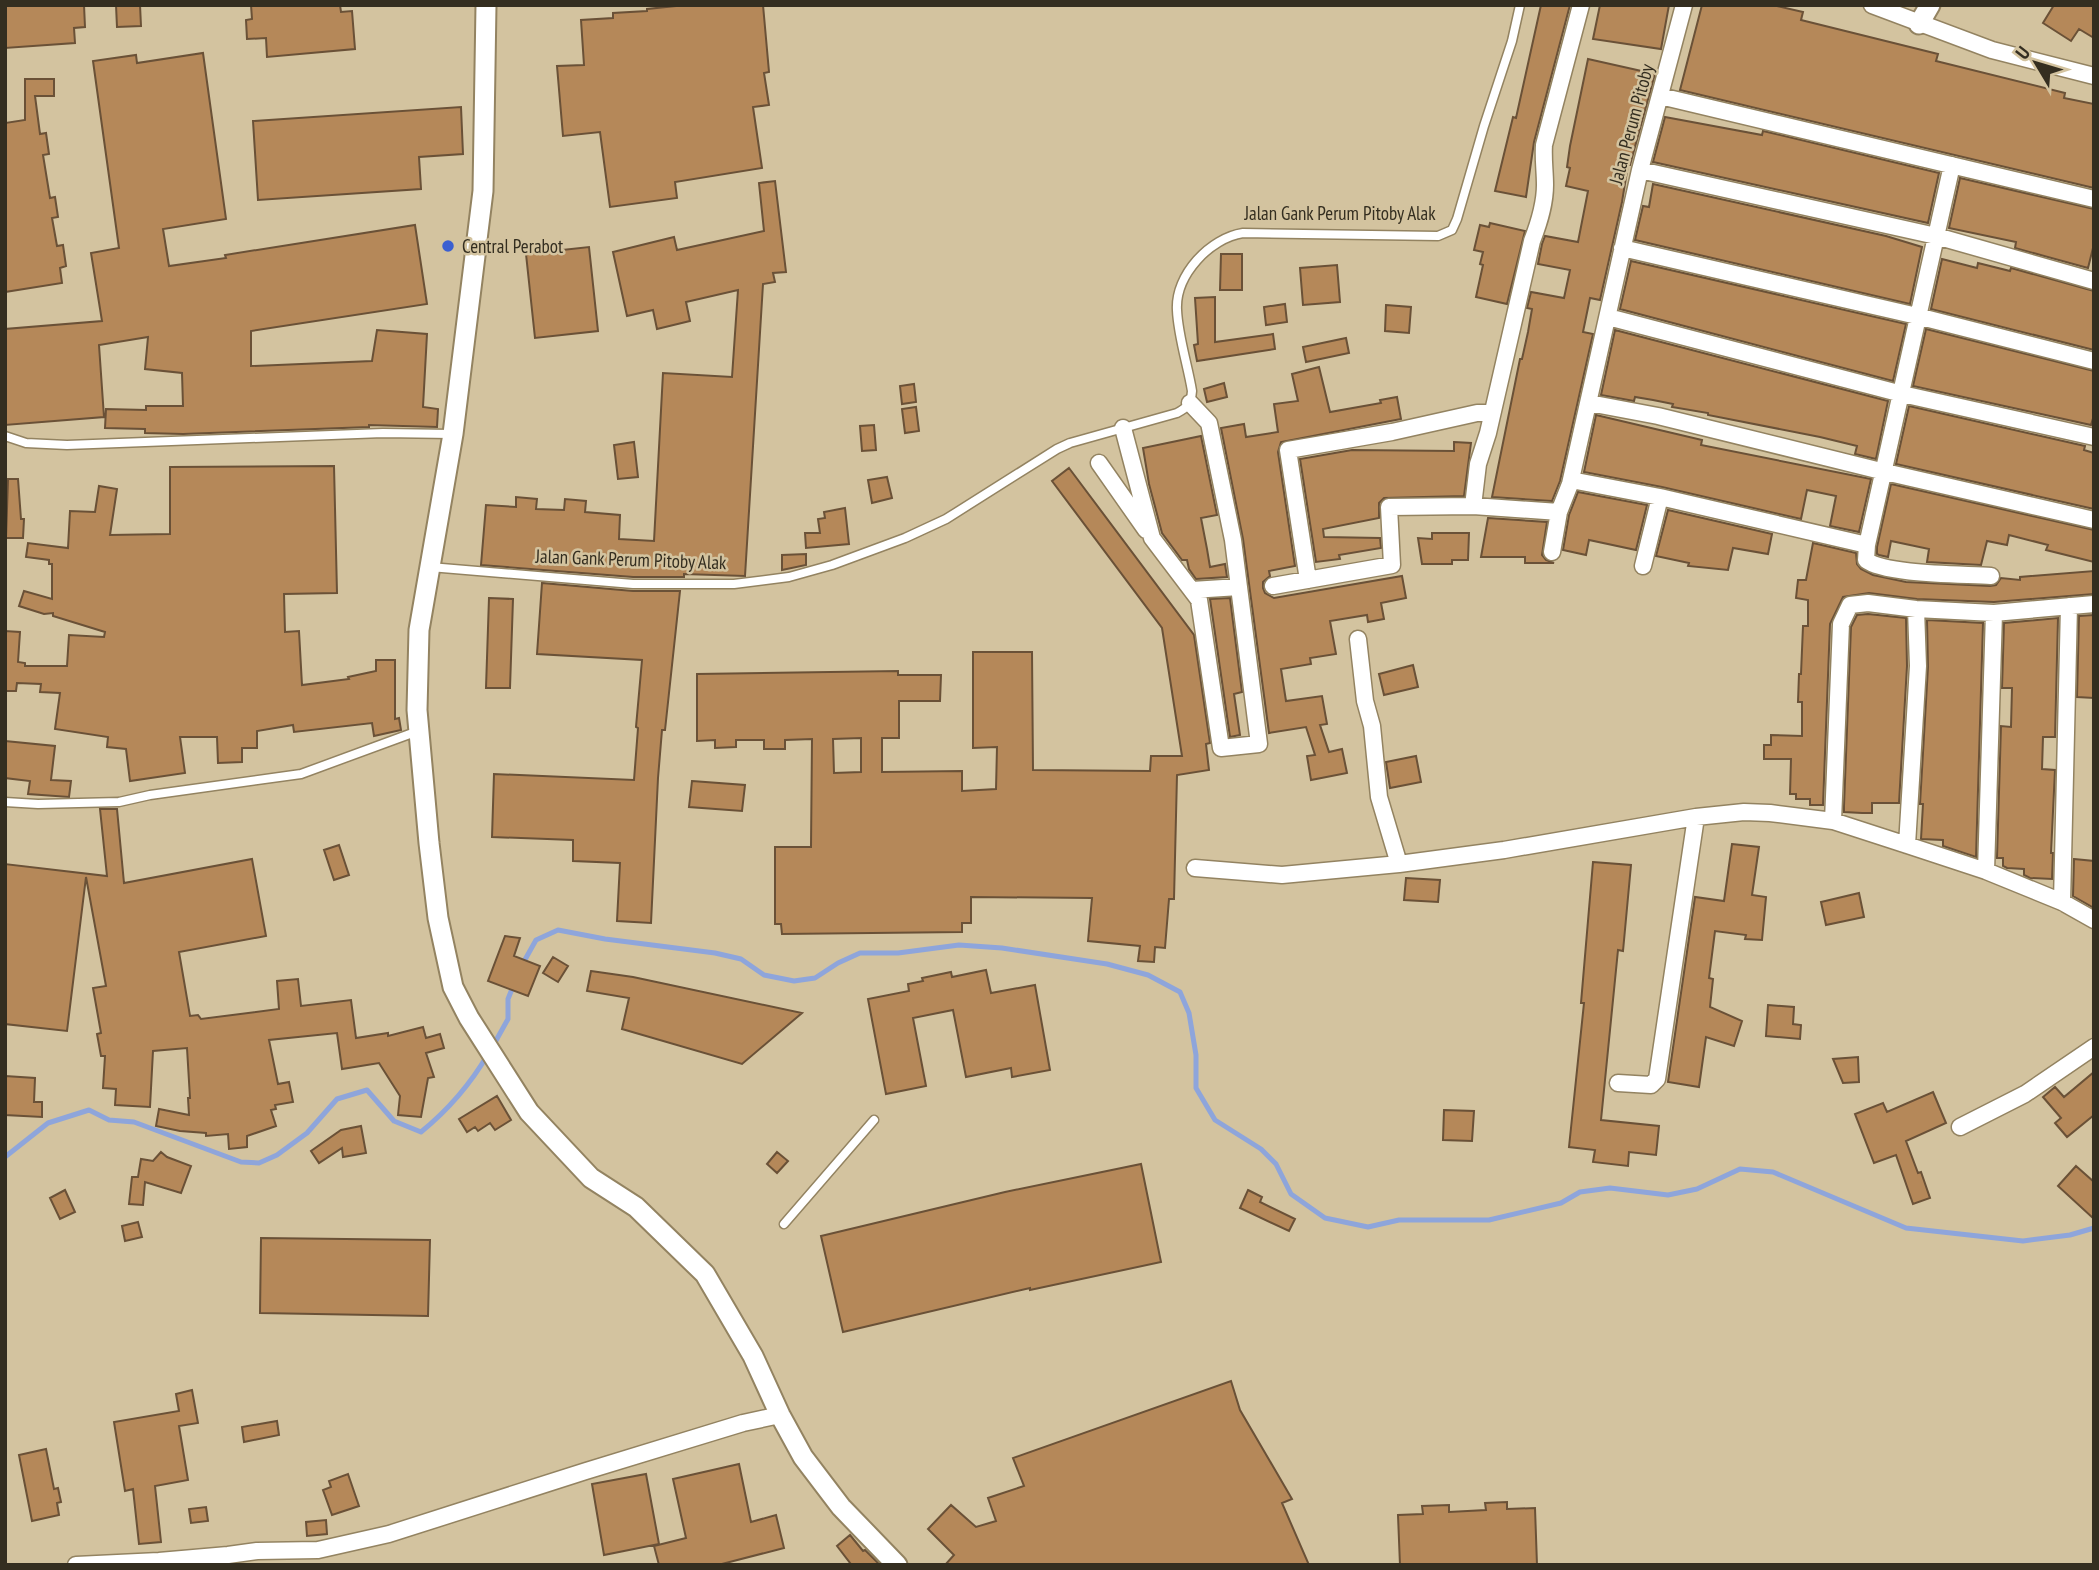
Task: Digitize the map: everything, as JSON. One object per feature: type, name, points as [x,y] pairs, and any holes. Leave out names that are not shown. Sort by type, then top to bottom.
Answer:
[{"type":"street","points":[[486,5],[483,191],[453,434],[419,630],[418,731],[429,843],[444,951],[453,987],[469,1018],[529,1112],[591,1178],[636,1207],[705,1274],[753,1356],[803,1457],[841,1507],[897,1565]]},
{"type":"street","points":[[1473,506],[1478,464],[1489,433],[1532,241],[1542,215],[1545,185],[1542,161],[1544,145],[1581,5]]},
{"type":"street","name":"Jalan Perum Pitoby","points":[[1552,551],[1559,512],[1571,480],[1589,403],[1640,170],[1684,5]]},
{"type":"street","points":[[1872,5],[1992,50],[2094,76]]},
{"type":"street","points":[[1919,24],[1930,5]]},
{"type":"street","points":[[1660,96],[2094,199]]},
{"type":"street","points":[[1952,165],[1866,559],[1873,565],[1916,572],[1991,576]]},
{"type":"street","points":[[1640,170],[1936,236],[2094,281]]},
{"type":"street","points":[[1622,251],[1917,316],[2094,361]]},
{"type":"street","points":[[1608,317],[1902,394],[2094,437]]},
{"type":"street","points":[[1099,463],[1199,600],[1221,748],[1259,744],[1233,540],[1209,423],[1190,403]]},
{"type":"street","points":[[1589,403],[1658,416],[2094,520]]},
{"type":"street","points":[[1308,580],[1288,450],[1392,432],[1477,413],[1492,413]]},
{"type":"street","points":[[1123,428],[1152,538]]},
{"type":"street","points":[[1571,480],[1660,497],[1867,545]]},
{"type":"street","points":[[1643,566],[1660,497]]},
{"type":"street","points":[[1273,586],[1392,565],[1388,507],[1473,506],[1559,512]]},
{"type":"street","points":[[1192,590],[1239,587]]},
{"type":"street","points":[[1833,821],[1841,624],[1850,605],[1855,603],[1994,612],[2094,604]]},
{"type":"street","points":[[2062,902],[2069,606]]},
{"type":"street","points":[[1907,845],[1918,666],[1916,609]]},
{"type":"street","points":[[1986,870],[1994,612]]},
{"type":"street","points":[[1358,639],[1365,701],[1372,726],[1379,797],[1399,864]]},
{"type":"street","points":[[1195,868],[1282,875],[1399,864],[1504,850],[1696,817],[1744,812],[1770,813],[1833,821],[1986,870],[2062,902],[2094,920]]},
{"type":"street","points":[[1618,1083],[1651,1085],[1657,1079],[1696,817]]},
{"type":"street","points":[[1960,1127],[2025,1094],[2094,1047]]},
{"type":"street","points":[[76,1565],[159,1563],[257,1550],[318,1549],[389,1534],[743,1423],[780,1415]]},
{"type":"lane","name":"Jalan Gank Perum Pitoby Alak","points":[[430,567],[633,584],[734,584],[789,577],[832,565],[946,519],[1058,449],[1177,413],[1190,403],[1192,391],[1177,309],[1182,285],[1191,268],[1217,242],[1230,235],[1243,233],[1438,236],[1452,230],[1512,41],[1520,5]]},
{"type":"lane","points":[[5,436],[26,443],[67,444],[383,433],[453,434]]},
{"type":"lane","points":[[5,802],[119,802],[150,795],[301,774],[418,731]]},
{"type":"lane","points":[[784,1224],[874,1120]]},
{"type":"building","points":[[5,5],[84,5],[85,27],[74,28],[75,43],[5,48]]},
{"type":"building","points":[[116,5],[140,5],[141,26],[117,27]]},
{"type":"building","points":[[251,5],[340,5],[341,12],[352,11],[355,49],[267,57],[266,38],[247,39],[246,20],[252,19]]},
{"type":"building","points":[[686,5],[763,5],[769,72],[764,73],[769,105],[753,107],[762,168],[675,182],[677,198],[610,207],[600,132],[563,136],[557,66],[584,65],[581,20],[613,18],[613,13]]},
{"type":"building","points":[[1541,5],[1570,5],[1534,142],[1526,197],[1495,191],[1513,117],[1516,118]]},
{"type":"building","points":[[1600,5],[1669,5],[1661,49],[1593,39]]},
{"type":"building","points":[[1702,5],[1773,5],[1803,12],[1801,20],[1938,54],[1936,61],[2065,93],[2064,98],[2094,104],[2094,188],[1680,90]]},
{"type":"building","points":[[2054,5],[2094,5],[2094,38],[2079,29],[2071,41],[2043,23]]},
{"type":"building","points":[[203,53],[226,219],[163,229],[169,266],[415,225],[427,304],[251,331],[251,366],[372,361],[377,330],[427,334],[423,407],[438,409],[437,427],[369,425],[183,434],[105,428],[106,409],[146,410],[146,406],[183,406],[182,373],[145,369],[148,337],[99,345],[104,417],[5,425],[5,329],[102,321],[91,253],[119,248],[93,61],[136,55],[137,63]]},
{"type":"building","points":[[1588,59],[1655,74],[1628,165],[1600,300],[1590,298],[1583,332],[1593,334],[1560,481],[1552,501],[1492,497],[1528,332],[1532,309],[1527,308],[1531,292],[1564,298],[1570,270],[1538,264],[1542,244],[1545,236],[1578,242],[1588,191],[1566,186],[1570,168],[1567,167]]},
{"type":"building","points":[[25,79],[54,79],[54,96],[35,96],[40,134],[46,133],[49,154],[43,155],[50,198],[55,197],[58,217],[52,218],[57,246],[63,245],[66,266],[60,268],[62,283],[5,292],[5,123],[25,120]]},
{"type":"building","points":[[461,107],[463,154],[419,157],[421,189],[258,200],[253,121]]},
{"type":"building","points":[[1665,117],[1762,135],[1763,131],[1939,173],[1928,223],[1653,162]]},
{"type":"building","points":[[1960,178],[2094,209],[2094,244],[2088,268],[2015,248],[2016,242],[1949,228]]},
{"type":"building","points":[[775,181],[786,272],[773,273],[775,282],[763,284],[745,576],[684,574],[684,577],[633,577],[481,565],[486,505],[516,507],[516,497],[537,499],[536,509],[564,510],[565,499],[586,501],[585,512],[620,515],[619,539],[654,541],[663,373],[732,377],[738,290],[686,302],[690,321],[657,329],[653,310],[627,316],[613,252],[674,237],[677,250],[764,231],[759,183]]},
{"type":"building","points":[[1653,184],[1886,236],[1922,247],[1910,304],[1635,240],[1643,206],[1649,207]]},
{"type":"building","points":[[1490,223],[1525,231],[1507,304],[1476,297],[1483,252],[1474,250],[1480,225],[1489,227]]},
{"type":"building","points":[[589,247],[598,331],[535,338],[526,254]]},
{"type":"building","points":[[1221,254],[1242,254],[1242,290],[1220,290]]},
{"type":"building","points":[[1942,259],[1977,268],[1978,263],[2010,271],[2011,268],[2094,291],[2094,350],[1931,309]]},
{"type":"building","points":[[1631,261],[1906,324],[1893,381],[1620,309]]},
{"type":"building","points":[[1337,265],[1340,302],[1303,305],[1300,268]]},
{"type":"building","points":[[1215,297],[1215,342],[1273,334],[1275,349],[1197,361],[1194,345],[1198,344],[1195,298]]},
{"type":"building","points":[[1285,304],[1287,322],[1266,325],[1264,307]]},
{"type":"building","points":[[1386,305],[1411,307],[1409,333],[1385,331]]},
{"type":"building","points":[[1926,329],[2094,371],[2094,415],[2091,425],[1913,386]]},
{"type":"building","points":[[1615,330],[1888,401],[1876,459],[1855,454],[1857,446],[1820,437],[1708,415],[1653,400],[1635,397],[1634,401],[1601,395]]},
{"type":"building","points":[[1346,338],[1349,353],[1306,362],[1303,347]]},
{"type":"building","points":[[1319,367],[1330,412],[1381,403],[1380,400],[1397,397],[1401,419],[1281,442],[1278,452],[1295,566],[1269,571],[1270,576],[1263,582],[1263,588],[1265,593],[1274,598],[1402,576],[1406,598],[1381,603],[1384,619],[1368,622],[1367,615],[1330,621],[1336,654],[1310,658],[1311,664],[1281,669],[1286,701],[1322,696],[1327,724],[1320,725],[1329,752],[1342,749],[1347,773],[1311,780],[1307,756],[1315,755],[1306,727],[1269,733],[1243,539],[1221,428],[1244,424],[1246,437],[1278,432],[1274,404],[1298,401],[1292,374]]},
{"type":"building","points":[[1224,383],[1227,397],[1207,402],[1204,389]]},
{"type":"building","points":[[914,384],[916,402],[902,404],[900,386]]},
{"type":"building","points":[[1909,406],[2085,446],[2084,450],[2094,453],[2094,509],[1896,464]]},
{"type":"building","points":[[916,407],[919,431],[905,433],[902,409]]},
{"type":"building","points":[[1596,415],[1702,440],[1701,445],[1871,479],[1859,532],[1830,526],[1836,496],[1807,490],[1801,519],[1584,472]]},
{"type":"building","points":[[874,425],[876,450],[862,451],[860,426]]},
{"type":"building","points":[[1201,436],[1217,515],[1201,518],[1210,567],[1225,564],[1227,577],[1196,579],[1187,560],[1182,560],[1162,533],[1149,484],[1143,448]]},
{"type":"building","points":[[634,442],[638,477],[618,479],[614,445]]},
{"type":"building","points":[[1454,442],[1471,443],[1464,496],[1384,498],[1379,503],[1379,518],[1323,529],[1324,537],[1380,538],[1381,548],[1339,555],[1340,559],[1316,562],[1300,459],[1352,450],[1454,451]]},
{"type":"building","points":[[334,466],[337,593],[284,594],[285,632],[299,631],[302,685],[349,679],[348,677],[376,671],[376,660],[395,660],[395,719],[399,718],[401,730],[374,736],[372,723],[294,732],[293,725],[257,731],[257,748],[242,748],[242,762],[218,763],[217,737],[180,737],[185,773],[130,781],[126,749],[107,747],[108,737],[55,729],[60,693],[40,692],[41,684],[17,683],[16,691],[5,691],[5,631],[20,632],[18,662],[25,663],[25,666],[67,666],[69,635],[104,637],[105,632],[53,616],[53,613],[44,614],[19,606],[24,591],[52,599],[52,564],[49,564],[49,560],[26,557],[28,543],[68,548],[70,511],[95,512],[99,486],[117,489],[110,535],[170,534],[170,467]]},
{"type":"building","points":[[1069,468],[1194,635],[1210,743],[1206,744],[1209,770],[1177,775],[1174,899],[1169,899],[1165,948],[1155,947],[1154,962],[1138,961],[1140,946],[1088,941],[1092,898],[971,897],[971,923],[962,923],[962,932],[782,934],[781,924],[775,924],[775,847],[811,847],[812,739],[785,740],[785,749],[764,749],[764,740],[736,740],[736,747],[715,748],[715,740],[697,741],[697,674],[898,671],[898,675],[941,675],[940,701],[899,701],[899,738],[882,738],[882,772],[962,771],[962,791],[996,789],[997,747],[973,748],[973,652],[1032,652],[1033,770],[1150,771],[1151,756],[1182,756],[1162,628],[1052,481]],"holes":[[[861,738],[861,772],[834,773],[833,739]]]},
{"type":"building","points":[[887,477],[892,498],[872,503],[868,480]]},
{"type":"building","points":[[8,479],[18,479],[21,519],[24,519],[23,538],[6,538]]},
{"type":"building","points":[[1891,484],[2094,530],[2094,562],[2046,550],[2048,545],[2009,535],[2007,545],[1987,541],[1981,565],[1927,562],[1929,549],[1891,541],[1888,557],[1879,555],[1877,547]]},
{"type":"building","points":[[1578,492],[1647,505],[1636,550],[1589,540],[1586,555],[1563,550],[1569,515]]},
{"type":"building","points":[[845,508],[849,544],[806,548],[805,533],[820,533],[818,519],[825,518],[824,512]]},
{"type":"building","points":[[1668,510],[1772,534],[1768,554],[1733,548],[1728,570],[1688,566],[1689,563],[1656,556]]},
{"type":"building","points":[[1488,518],[1547,522],[1542,555],[1554,563],[1525,563],[1525,557],[1481,557]]},
{"type":"building","points":[[1432,533],[1469,533],[1468,560],[1452,560],[1452,564],[1422,564],[1418,538],[1432,539]]},
{"type":"building","points":[[1813,543],[1856,553],[1857,564],[1861,569],[1873,575],[1906,582],[1990,586],[1996,585],[2001,578],[2020,580],[2020,577],[2094,571],[2094,594],[1994,602],[1917,599],[1869,593],[1843,597],[1830,624],[1823,805],[1810,805],[1810,799],[1796,799],[1796,794],[1790,794],[1791,759],[1764,759],[1764,745],[1771,745],[1771,735],[1802,736],[1802,702],[1798,702],[1799,674],[1803,626],[1808,626],[1808,600],[1796,598],[1798,580],[1806,580]]},
{"type":"building","points":[[806,554],[806,565],[782,570],[782,555]]},
{"type":"building","points":[[542,583],[633,591],[680,591],[665,730],[662,730],[651,923],[617,921],[620,863],[573,861],[573,840],[492,837],[494,774],[634,780],[642,660],[537,654]]},
{"type":"building","points":[[489,598],[513,599],[510,688],[486,688]]},
{"type":"building","points":[[1230,598],[1242,692],[1234,694],[1240,735],[1230,737],[1210,599]]},
{"type":"building","points":[[1857,615],[1906,618],[1907,666],[1899,803],[1872,803],[1872,813],[1844,812],[1851,627]]},
{"type":"building","points":[[2094,615],[2094,698],[2077,697],[2079,616]]},
{"type":"building","points":[[2058,618],[2055,737],[2043,737],[2042,769],[2055,770],[2052,879],[2030,878],[2024,875],[2024,869],[2007,868],[2003,866],[2003,858],[1997,858],[2001,726],[2011,727],[2012,688],[2002,688],[2004,623]]},
{"type":"building","points":[[1927,620],[1983,623],[1976,857],[1943,846],[1943,840],[1921,839],[1923,804],[1920,804],[1928,667]]},
{"type":"building","points":[[1413,665],[1418,687],[1384,695],[1379,674]]},
{"type":"building","points":[[5,741],[55,746],[51,780],[71,781],[69,797],[28,794],[30,781],[5,778]]},
{"type":"building","points":[[1416,756],[1421,782],[1390,788],[1386,762]]},
{"type":"building","points":[[692,781],[745,785],[742,811],[689,807]]},
{"type":"building","points":[[100,809],[117,809],[124,883],[252,859],[266,936],[179,952],[190,1016],[198,1015],[201,1019],[279,1009],[277,981],[298,979],[301,1006],[351,1000],[356,1038],[388,1033],[388,1036],[423,1027],[426,1038],[440,1034],[444,1048],[426,1053],[434,1077],[428,1078],[421,1117],[398,1115],[400,1096],[379,1063],[342,1069],[337,1033],[269,1040],[278,1084],[289,1082],[293,1102],[275,1105],[276,1109],[271,1110],[276,1126],[247,1136],[247,1147],[229,1149],[228,1134],[206,1136],[206,1133],[156,1126],[159,1109],[189,1115],[187,1048],[153,1051],[150,1107],[115,1105],[116,1089],[103,1088],[105,1056],[101,1056],[97,1034],[101,1033],[93,988],[106,986],[86,877],[67,1031],[5,1024],[5,864],[107,876]]},
{"type":"building","points":[[1732,844],[1759,847],[1752,895],[1766,897],[1762,940],[1745,939],[1746,935],[1715,931],[1709,978],[1713,979],[1710,1007],[1742,1021],[1734,1046],[1706,1037],[1699,1087],[1668,1082],[1695,897],[1724,901]]},
{"type":"building","points":[[339,845],[349,875],[334,880],[324,850]]},
{"type":"building","points":[[2074,859],[2094,861],[2094,908],[2073,896]]},
{"type":"building","points":[[1593,862],[1631,865],[1623,951],[1618,950],[1601,1120],[1659,1126],[1656,1155],[1629,1152],[1628,1166],[1593,1162],[1595,1150],[1569,1147],[1584,1003],[1581,1003]]},
{"type":"building","points":[[1406,878],[1440,880],[1438,902],[1404,900]]},
{"type":"building","points":[[1859,893],[1864,917],[1826,925],[1821,902]]},
{"type":"building","points":[[505,936],[520,938],[514,956],[540,966],[528,996],[488,981]]},
{"type":"building","points":[[553,957],[568,966],[558,982],[543,973]]},
{"type":"building","points":[[986,970],[991,993],[1035,985],[1050,1070],[1012,1077],[1011,1068],[966,1077],[953,1010],[913,1018],[926,1086],[886,1094],[868,999],[909,991],[908,984],[923,981],[922,978],[951,972],[952,977]]},
{"type":"building","points":[[591,971],[633,977],[802,1013],[742,1064],[622,1029],[629,998],[587,991]]},
{"type":"building","points":[[1768,1005],[1794,1007],[1793,1024],[1801,1025],[1800,1039],[1766,1036]]},
{"type":"building","points":[[1858,1057],[1859,1082],[1843,1083],[1833,1059]]},
{"type":"building","points":[[2094,1072],[2094,1115],[2067,1137],[2055,1123],[2061,1118],[2043,1097],[2055,1087],[2064,1097]]},
{"type":"building","points":[[5,1076],[35,1078],[34,1102],[42,1102],[42,1117],[5,1115]]},
{"type":"building","points":[[1933,1092],[1946,1123],[1906,1141],[1930,1198],[1913,1204],[1896,1155],[1874,1163],[1855,1114],[1883,1103],[1887,1112]]},
{"type":"building","points":[[497,1096],[511,1120],[495,1130],[490,1123],[478,1131],[475,1127],[467,1132],[459,1119]]},
{"type":"building","points":[[1444,1110],[1474,1111],[1472,1141],[1443,1140]]},
{"type":"building","points":[[361,1126],[366,1153],[343,1157],[342,1148],[319,1163],[311,1151],[341,1130]]},
{"type":"building","points":[[161,1152],[191,1166],[181,1193],[145,1182],[143,1205],[129,1204],[132,1177],[138,1177],[141,1159],[153,1161]]},
{"type":"building","points":[[777,1152],[788,1161],[777,1173],[767,1164]]},
{"type":"building","points":[[1141,1164],[1161,1262],[1030,1288],[843,1332],[821,1236],[1005,1192]]},
{"type":"building","points":[[2076,1166],[2094,1182],[2094,1219],[2058,1186]]},
{"type":"building","points":[[65,1190],[75,1212],[60,1219],[50,1198]]},
{"type":"building","points":[[1248,1190],[1262,1197],[1260,1202],[1295,1219],[1289,1231],[1240,1208]]},
{"type":"building","points":[[138,1222],[142,1237],[125,1241],[122,1226]]},
{"type":"building","points":[[261,1238],[430,1240],[428,1316],[260,1313]]},
{"type":"building","points":[[1231,1381],[1240,1410],[1292,1499],[1282,1503],[1309,1565],[945,1565],[954,1555],[928,1529],[951,1505],[976,1527],[996,1521],[988,1498],[1024,1486],[1013,1458]]},
{"type":"building","points":[[192,1390],[198,1423],[179,1426],[188,1480],[155,1486],[161,1542],[139,1544],[133,1489],[125,1491],[114,1422],[179,1411],[176,1394]]},
{"type":"building","points":[[277,1421],[279,1435],[244,1442],[242,1427]]},
{"type":"building","points":[[46,1449],[54,1489],[58,1488],[61,1502],[57,1503],[59,1515],[32,1521],[19,1455]]},
{"type":"building","points":[[739,1464],[751,1522],[776,1515],[784,1548],[718,1565],[659,1565],[654,1546],[686,1538],[673,1479]]},
{"type":"building","points":[[348,1474],[359,1506],[332,1515],[323,1490],[331,1487],[329,1481]]},
{"type":"building","points":[[646,1474],[659,1544],[604,1555],[592,1484]]},
{"type":"building","points":[[1507,1502],[1507,1509],[1535,1508],[1537,1565],[1400,1565],[1398,1515],[1423,1514],[1422,1506],[1449,1505],[1449,1512],[1486,1510],[1485,1503]]},
{"type":"building","points":[[206,1507],[208,1521],[191,1523],[189,1509]]},
{"type":"building","points":[[326,1520],[327,1534],[307,1536],[306,1522]]},
{"type":"building","points":[[850,1535],[863,1551],[880,1565],[848,1565],[850,1563],[837,1546]]},
{"type":"waterway","points":[[522,965],[536,940],[558,930],[715,953],[741,959],[764,975],[794,981],[815,978],[860,953],[898,953],[959,945],[1002,948],[1107,964],[1148,975],[1180,992],[1189,1013],[1196,1055],[1196,1088],[1215,1120],[1261,1149],[1276,1164],[1291,1194],[1325,1218],[1368,1227],[1399,1220],[1489,1220],[1561,1203],[1580,1192],[1610,1188],[1668,1195],[1697,1189],[1740,1169],[1773,1172],[1906,1228],[2023,1241],[2070,1235],[2094,1228]]},
{"type":"waterway","points":[[493,1046],[508,1019],[508,999],[514,984]]},
{"type":"waterway","points":[[5,1157],[48,1123],[89,1110],[109,1120],[134,1122],[241,1162],[259,1163],[277,1155],[307,1133],[337,1099],[367,1090],[394,1121],[421,1132],[458,1096],[488,1054]]},
{"type":"place","name":"Central Perabot","points":[[448,246]]}]
